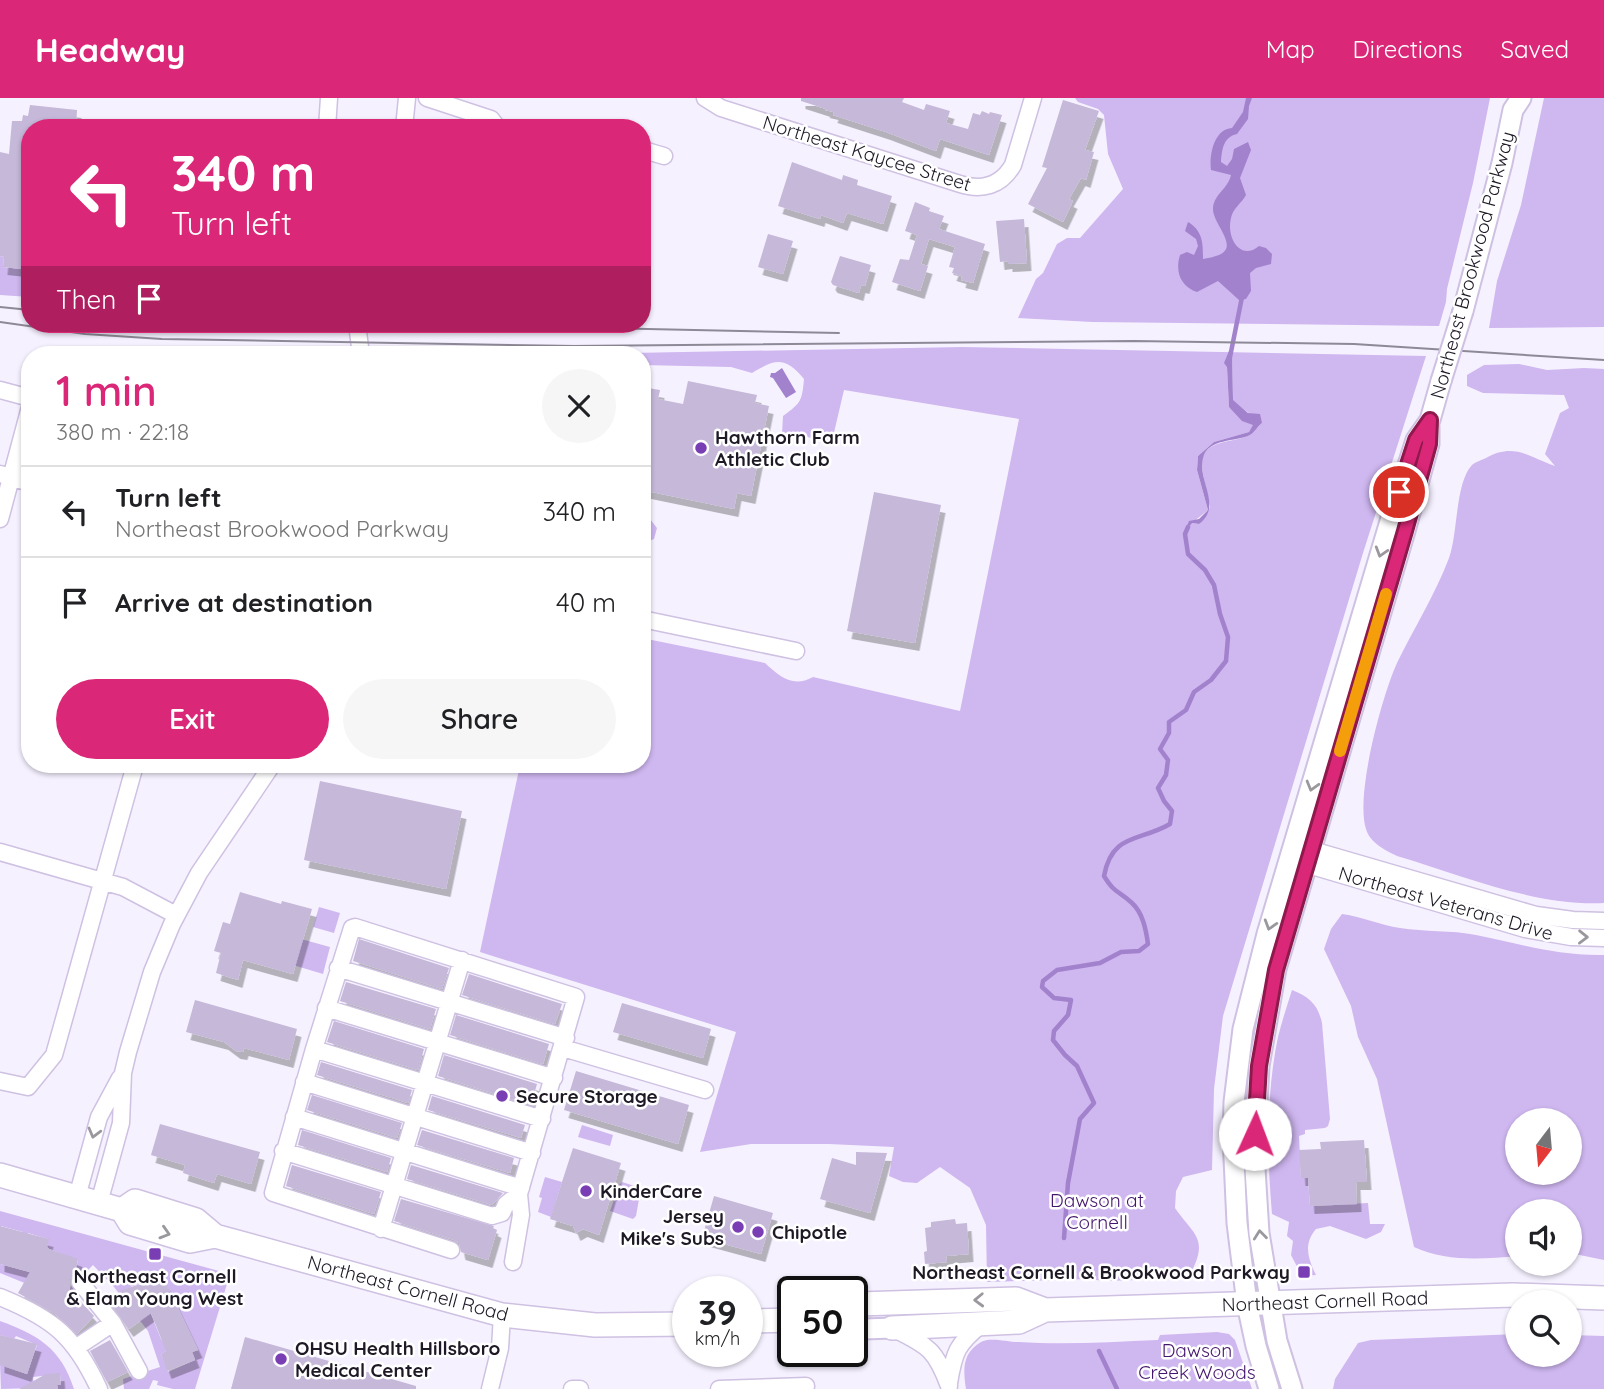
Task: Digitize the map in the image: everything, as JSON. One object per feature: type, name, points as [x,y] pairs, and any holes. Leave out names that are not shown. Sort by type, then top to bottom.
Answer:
[{"type":"highway","name":"Northeast Cornell Road","points":[[0,1175],[122,1210],[135,1202],[196,1220],[215,1236],[502,1315],[595,1325],[672,1324]]},
{"type":"highway","name":"Northeast Cornell Road","points":[[868,1304],[1016,1299],[1045,1310],[1513,1295],[1604,1298]]},
{"type":"highway","name":"Northeast Cornell Road","points":[[892,1328],[1019,1322],[1045,1310]]},
{"type":"main road","name":"Northeast Brookwood Parkway","points":[[1269,1389],[1256,1346],[1263,1264],[1255,1187],[1256,1095],[1274,980],[1301,854],[1391,518],[1416,440],[1430,420],[1502,163],[1515,102]]},
{"type":"main road","name":"Northeast Brookwood Parkway","points":[[1258,1303],[1277,1341],[1292,1389]]},
{"type":"main road","name":"Northeast Cornell Road","points":[[868,1329],[892,1328]]},
{"type":"street","points":[[328,119],[329,98]]},
{"type":"street","points":[[405,119],[407,98]]},
{"type":"street","points":[[427,98],[491,119]]},
{"type":"street","name":"Northeast Kaycee Street","points":[[705,98],[721,108],[977,188],[991,186],[1008,173],[1013,165],[1033,98]]},
{"type":"street","points":[[651,152],[664,156]]},
{"type":"street","points":[[0,390],[21,396]]},
{"type":"street","points":[[0,519],[6,476],[21,433]]},
{"type":"street","points":[[651,621],[796,652]]},
{"type":"street","points":[[0,1081],[28,1087],[54,1055],[133,773]]},
{"type":"street","points":[[88,1200],[121,1123],[123,1073],[152,972],[176,915],[200,873],[267,773]]},
{"type":"street","points":[[0,852],[123,887],[176,915]]},
{"type":"street","name":"Northeast Veterans Drive","points":[[1301,854],[1440,904],[1525,929],[1571,937],[1604,938]]},
{"type":"street","name":"Northeast Veterans Drive","points":[[1440,904],[1573,920],[1604,921]]},
{"type":"street","points":[[451,1250],[273,1193],[272,1188],[349,932],[355,927],[576,998],[520,1191],[521,1215],[513,1262]]},
{"type":"street","points":[[381,1229],[462,960]]},
{"type":"street","points":[[338,968],[449,1002],[705,1090]]},
{"type":"street","points":[[326,1008],[554,1078]]},
{"type":"street","points":[[314,1049],[542,1119]]},
{"type":"street","points":[[88,1200],[99,1117],[123,1073]]},
{"type":"street","points":[[304,1082],[532,1153]]},
{"type":"street","points":[[294,1117],[520,1191]]},
{"type":"street","points":[[283,1151],[492,1216],[502,1213],[506,1204],[520,1191]]},
{"type":"street","points":[[80,1282],[113,1323],[139,1371]]},
{"type":"street","points":[[0,1297],[52,1323],[77,1348],[99,1389]]},
{"type":"street","points":[[490,1389],[500,1348],[502,1315]]},
{"type":"street","points":[[77,1348],[113,1323]]},
{"type":"street","points":[[949,1387],[956,1349],[982,1324]]},
{"type":"street","points":[[892,1328],[915,1339],[935,1354],[949,1387]]},
{"type":"street","points":[[719,1389],[806,1386]]},
{"type":"street","points":[[572,1389],[580,1389]]},
{"type":"green space","points":[[1075,98],[1490,98],[1439,326],[1092,322],[1018,318],[1036,279],[1043,273],[1057,244],[1067,238],[1080,238],[1123,189],[1108,154],[1104,115],[1098,109],[1078,102]]},
{"type":"green space","points":[[1544,98],[1604,98],[1604,327],[1489,328],[1497,281],[1521,205]]},
{"type":"green space","points":[[0,256],[4,257],[3,267],[21,269],[21,296],[0,295]]},
{"type":"green space","name":"Dawson at Cornell","points":[[962,347],[1232,352],[1426,356],[1363,553],[1223,1016],[1214,1089],[1212,1170],[1183,1177],[1176,1191],[1175,1208],[1197,1237],[1199,1244],[1192,1271],[1178,1276],[1138,1277],[1137,1280],[987,1282],[986,1225],[970,1188],[940,1167],[917,1183],[903,1182],[889,1176],[894,1147],[751,1144],[700,1152],[736,1032],[480,952],[518,773],[651,773],[651,640],[765,663],[793,681],[813,677],[960,711],[1019,419],[844,390],[832,441],[782,433],[783,416],[800,401],[804,379],[791,366],[780,362],[752,373],[731,367],[651,365],[651,353]],"holes":[[[1232,352],[1233,401],[1262,423],[1250,435],[1220,443],[1203,455],[1202,468],[1210,507],[1199,524],[1192,523],[1208,510],[1197,470],[1198,456],[1214,442],[1249,432],[1254,425],[1229,407],[1227,367]]]},
{"type":"green space","points":[[1519,364],[1547,370],[1604,369],[1604,903],[1552,900],[1473,880],[1397,856],[1374,842],[1366,829],[1364,793],[1367,770],[1384,698],[1397,663],[1449,558],[1466,473],[1475,463],[1505,451],[1521,453],[1555,466],[1545,454],[1560,413],[1569,408],[1564,395],[1483,393],[1467,386],[1467,375],[1484,365]]},
{"type":"green space","points":[[651,520],[657,528],[654,539],[651,540]]},
{"type":"green space","points":[[319,907],[340,913],[334,933],[313,927]]},
{"type":"green space","points":[[1342,914],[1400,928],[1467,933],[1555,951],[1604,955],[1604,1260],[1582,1255],[1582,1199],[1505,1199],[1505,1257],[1452,1257],[1414,1247],[1377,1079],[1358,1037],[1351,1006],[1324,949],[1331,929]]},
{"type":"green space","points":[[301,939],[330,947],[323,974],[293,965]]},
{"type":"green space","points":[[1292,990],[1312,1002],[1322,1023],[1330,1119],[1325,1128],[1305,1130],[1305,1134],[1299,1136],[1301,1178],[1308,1178],[1310,1206],[1368,1203],[1370,1224],[1385,1224],[1381,1232],[1366,1239],[1330,1226],[1316,1229],[1309,1240],[1308,1252],[1316,1275],[1302,1276],[1291,1255],[1293,1241],[1287,1236],[1289,1222],[1272,1214],[1269,1170],[1274,1059]]},
{"type":"green space","points":[[582,1125],[613,1135],[610,1146],[578,1137]]},
{"type":"green space","points":[[545,1177],[562,1182],[551,1217],[538,1212]]},
{"type":"green space","points":[[622,1182],[641,1188],[636,1216],[633,1219],[610,1211]]},
{"type":"green space","points":[[0,1211],[230,1274],[195,1389],[173,1389],[157,1385],[158,1381],[153,1380],[149,1389],[124,1389],[123,1379],[160,1367],[148,1331],[114,1287],[93,1265],[84,1274],[72,1295],[27,1284],[0,1273],[0,1264],[40,1275],[70,1289],[78,1260],[49,1249],[48,1239],[28,1233],[25,1241],[23,1232],[1,1226],[0,1229]],"holes":[[[160,1277],[163,1284],[166,1283],[176,1309],[178,1308],[198,1350],[192,1352],[195,1360],[168,1372],[161,1354],[168,1350],[146,1302],[135,1302],[130,1287]]]},
{"type":"green space","points":[[0,1321],[37,1338],[55,1353],[69,1375],[74,1389],[58,1389],[57,1385],[61,1384],[60,1374],[33,1377],[34,1388],[1,1389],[0,1363],[15,1366],[15,1370],[27,1374],[37,1345],[16,1336],[14,1339],[0,1335]]},
{"type":"green space","name":"Dawson Creek Woods","points":[[1217,1332],[1229,1334],[1235,1340],[1252,1389],[966,1389],[964,1369],[967,1357],[975,1346],[985,1341],[1053,1343],[1158,1340],[1160,1335]]},
{"type":"green space","points":[[1505,1334],[1505,1367],[1582,1367],[1582,1335],[1604,1336],[1604,1389],[1333,1389],[1335,1379],[1358,1343],[1371,1340]]},
{"type":"shaded area","points":[[1246,98],[1252,98],[1248,119],[1237,134],[1226,141],[1221,157],[1221,162],[1227,166],[1234,149],[1248,142],[1251,150],[1240,178],[1246,195],[1232,215],[1231,233],[1240,249],[1246,251],[1259,246],[1272,254],[1271,264],[1256,268],[1250,273],[1251,291],[1246,299],[1239,300],[1218,281],[1197,292],[1191,289],[1180,277],[1178,267],[1180,255],[1187,252],[1194,255],[1198,246],[1196,239],[1185,231],[1188,222],[1199,233],[1203,259],[1225,251],[1226,240],[1213,208],[1231,175],[1211,170],[1211,157],[1217,138],[1226,129],[1232,128],[1243,112]]},
{"type":"shaded area","points":[[1229,351],[1232,351],[1233,400],[1248,413],[1260,414],[1262,423],[1250,435],[1216,444],[1206,452],[1202,467],[1209,509],[1199,524],[1192,523],[1184,533],[1189,521],[1199,519],[1208,510],[1197,470],[1198,456],[1214,442],[1249,432],[1253,425],[1242,421],[1229,407],[1227,367],[1224,363]]},
{"type":"shaded area","points":[[782,368],[796,392],[786,398],[770,377],[771,373]]},
{"type":"building","points":[[801,98],[904,98],[902,102],[924,110],[926,104],[950,111],[946,123],[968,129],[973,113],[980,115],[982,111],[1002,115],[989,155],[940,139],[936,151],[833,115],[834,112],[801,101]]},
{"type":"building","points":[[1063,100],[1099,111],[1085,150],[1094,152],[1086,180],[1081,178],[1069,199],[1073,201],[1063,222],[1028,204],[1047,168],[1042,167]]},
{"type":"building","points":[[30,105],[77,110],[76,119],[22,119],[23,115],[28,116]]},
{"type":"building","points":[[12,121],[21,121],[21,269],[3,267],[4,257],[0,256],[0,152],[9,154]]},
{"type":"building","points":[[792,162],[842,180],[843,175],[858,180],[857,185],[892,196],[883,224],[847,213],[843,223],[821,215],[820,219],[778,206]]},
{"type":"building","points":[[915,202],[944,216],[939,229],[985,244],[973,283],[961,280],[962,276],[952,273],[954,268],[949,267],[955,247],[929,239],[921,264],[928,266],[920,291],[892,282],[900,259],[909,260],[917,235],[905,231]]},
{"type":"building","points":[[1024,219],[1027,263],[1000,262],[996,221]]},
{"type":"building","points":[[768,234],[793,241],[783,274],[758,267]]},
{"type":"building","points":[[840,256],[871,265],[865,286],[861,285],[859,293],[831,282]]},
{"type":"building","name":"Hawthorn Farm Athletic Club","points":[[688,381],[757,395],[755,403],[769,406],[751,496],[737,493],[734,509],[651,492],[651,388],[660,390],[658,399],[683,404]]},
{"type":"building","points":[[874,492],[941,505],[915,643],[847,631]]},
{"type":"building","points":[[320,781],[462,811],[446,889],[304,860]]},
{"type":"building","points":[[240,892],[281,904],[282,901],[312,909],[293,974],[243,960],[238,980],[216,973],[221,953],[214,951],[223,922],[230,924]]},
{"type":"building","points":[[359,939],[449,968],[442,989],[353,961]]},
{"type":"building","points":[[469,974],[562,1004],[555,1024],[462,995]]},
{"type":"building","points":[[346,982],[436,1009],[430,1029],[340,1001]]},
{"type":"building","points":[[195,1000],[297,1029],[289,1060],[244,1048],[243,1052],[236,1051],[224,1042],[186,1032]]},
{"type":"building","points":[[622,1003],[711,1029],[703,1058],[613,1032]]},
{"type":"building","points":[[456,1015],[549,1044],[543,1064],[450,1035]]},
{"type":"building","points":[[334,1021],[424,1049],[418,1070],[327,1042]]},
{"type":"building","points":[[444,1055],[537,1084],[531,1105],[438,1076]]},
{"type":"building","points":[[321,1062],[412,1090],[408,1103],[317,1075]]},
{"type":"building","points":[[576,1071],[689,1105],[678,1144],[564,1110]]},
{"type":"building","points":[[312,1095],[402,1123],[397,1138],[307,1110]]},
{"type":"building","points":[[432,1096],[525,1125],[521,1138],[428,1110]]},
{"type":"building","points":[[160,1124],[260,1152],[251,1184],[217,1174],[214,1183],[183,1173],[185,1165],[151,1155]]},
{"type":"building","points":[[302,1130],[391,1158],[387,1172],[298,1145]]},
{"type":"building","points":[[422,1130],[514,1158],[510,1173],[417,1145]]},
{"type":"building","points":[[1364,1140],[1367,1182],[1356,1182],[1357,1204],[1310,1206],[1308,1178],[1301,1178],[1299,1150],[1321,1149],[1320,1142]]},
{"type":"building","name":"KinderCare","points":[[573,1148],[621,1163],[599,1235],[583,1229],[576,1233],[573,1226],[550,1219]]},
{"type":"building","points":[[856,1152],[887,1153],[870,1213],[820,1199],[832,1158],[856,1165]]},
{"type":"building","points":[[292,1165],[381,1192],[374,1214],[286,1186]]},
{"type":"building","points":[[411,1165],[503,1193],[492,1205],[407,1179]]},
{"type":"building","points":[[714,1196],[773,1213],[761,1254],[702,1238]]},
{"type":"building","points":[[401,1199],[494,1226],[497,1230],[488,1260],[461,1252],[459,1243],[454,1240],[394,1221]]},
{"type":"building","points":[[955,1219],[956,1224],[967,1223],[969,1254],[946,1256],[947,1262],[925,1264],[925,1228],[931,1227],[931,1222]]},
{"type":"building","points":[[0,1226],[49,1239],[49,1249],[78,1259],[75,1273],[70,1279],[70,1290],[94,1316],[77,1334],[54,1313],[18,1293],[30,1272],[0,1264]]},
{"type":"building","points":[[160,1277],[163,1284],[166,1283],[198,1350],[192,1352],[195,1360],[167,1371],[161,1354],[166,1351],[151,1313],[129,1329],[108,1300],[120,1291]]},
{"type":"building","points":[[0,1335],[37,1344],[27,1374],[0,1365]]},
{"type":"building","name":"OHSU Health Hillsboro Medical Center","points":[[245,1337],[416,1386],[416,1389],[231,1389]]},
{"type":"building","points":[[110,1340],[128,1372],[107,1382],[90,1351]]},
{"type":"building","points":[[60,1373],[61,1385],[57,1385],[58,1389],[19,1389],[46,1374]]},
{"type":"waterway","points":[[1230,357],[1242,297]]},
{"type":"waterway","points":[[1064,1238],[1068,1183],[1080,1119],[1094,1103],[1077,1066],[1053,1040],[1054,1031],[1068,1015],[1071,1000],[1054,998],[1042,987],[1043,981],[1057,970],[1100,963],[1121,952],[1139,951],[1148,944],[1139,912],[1104,876],[1113,852],[1120,845],[1170,824],[1172,811],[1158,788],[1166,775],[1168,760],[1160,749],[1169,733],[1169,722],[1186,710],[1194,692],[1211,680],[1226,661],[1228,637],[1214,585],[1205,570],[1188,554],[1185,534],[1188,527]]},
{"type":"waterway","points":[[1099,1351],[1117,1389]]},
{"type":"tram line","points":[[0,307],[21,309]]},
{"type":"tram line","points":[[0,322],[21,325]]},
{"type":"tram line","points":[[651,329],[839,333]]},
{"type":"tram line","points":[[78,333],[162,339],[574,346]]},
{"type":"tram line","points":[[574,346],[1134,341],[1354,344],[1604,360]]},
{"type":"slow traffic","points":[[1340,751],[1386,594]]},
{"type":"place","name":"Hawthorn Farm Athletic Club","points":[[701,448]]},
{"type":"place","name":"Secure Storage","points":[[502,1096]]},
{"type":"place","name":"KinderCare","points":[[586,1191]]},
{"type":"place","name":"Jersey Mike's Subs","points":[[738,1227]]},
{"type":"place","name":"Chipotle","points":[[758,1232]]},
{"type":"place","name":"Northeast Cornell & Elam Young West","points":[[155,1254]]},
{"type":"place","name":"Northeast Cornell & Brookwood Parkway","points":[[1304,1272]]},
{"type":"place","name":"OHSU Health Hillsboro Medical Center","points":[[281,1359]]},
{"type":"route","points":[[1255,1134],[1259,1066],[1276,970],[1405,531],[1429,444],[1430,420],[1416,440],[1399,492]]}]
